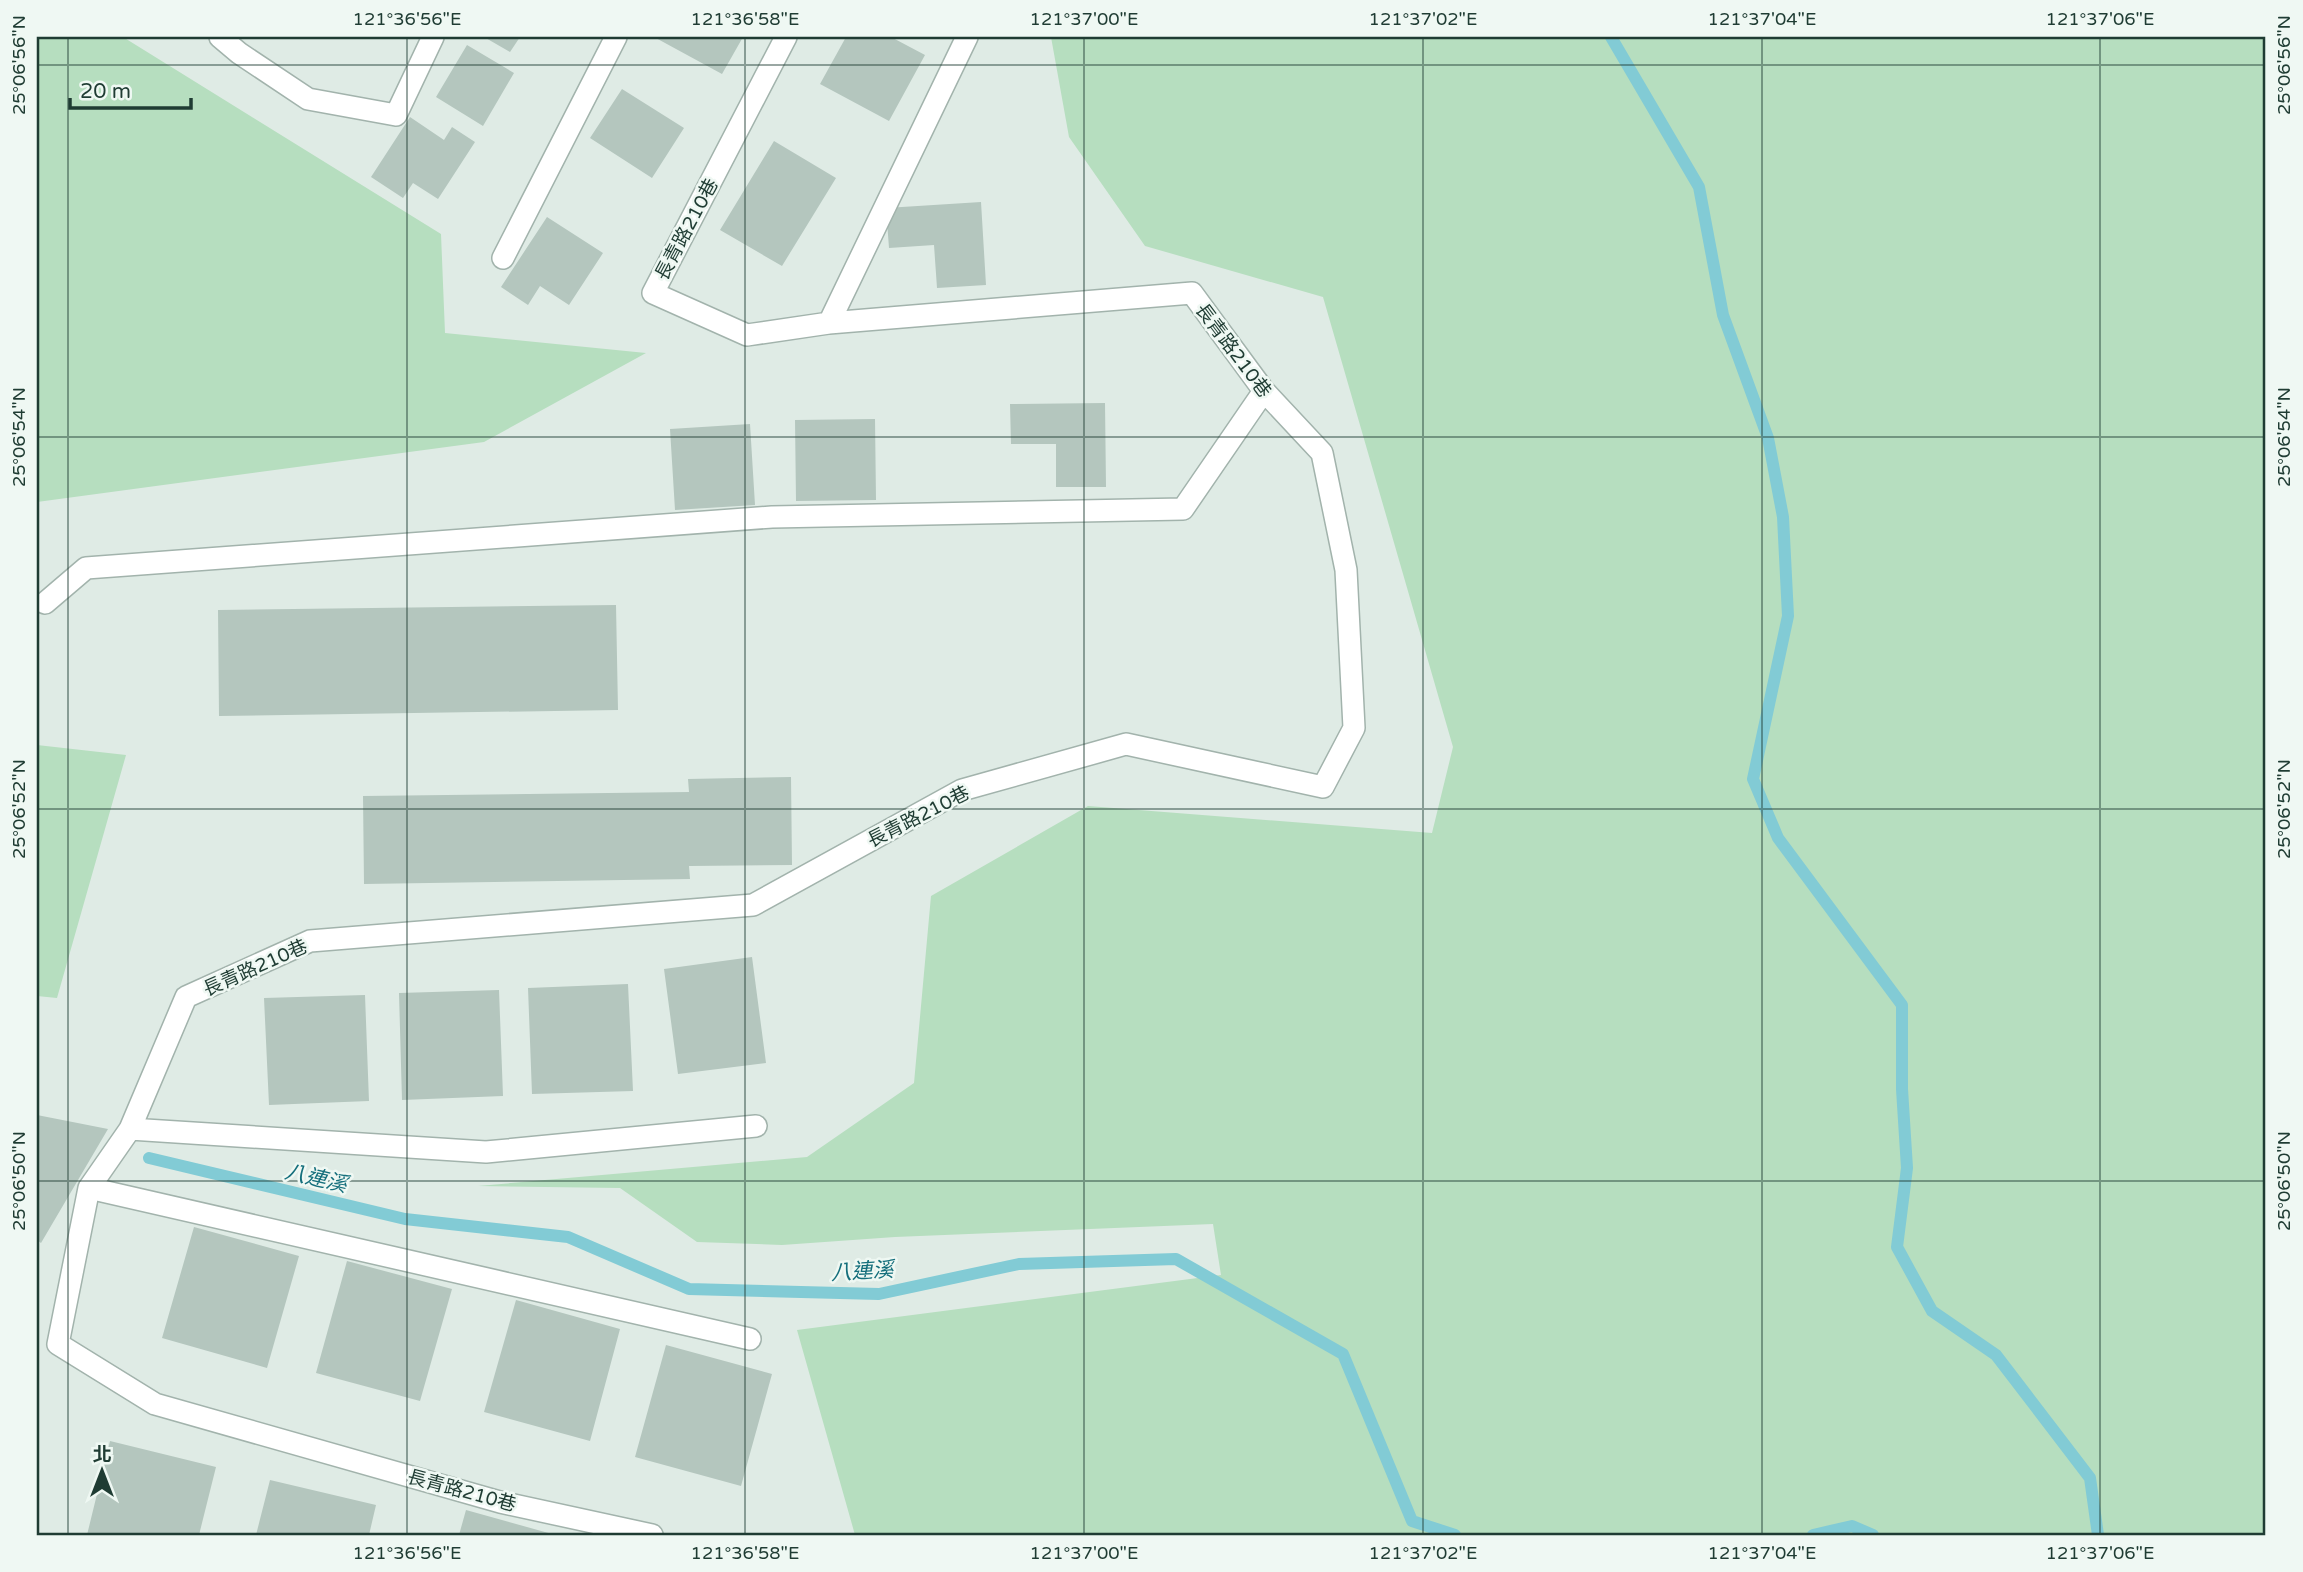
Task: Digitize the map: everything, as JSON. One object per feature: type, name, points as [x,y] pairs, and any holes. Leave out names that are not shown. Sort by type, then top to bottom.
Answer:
[{"type":"lane","points":[[220,37],[244,45],[308,99],[396,115],[433,37]]},
{"type":"lane","points":[[503,258],[616,37]]},
{"type":"lane","name":"長青路210巷","points":[[652,1535],[500,1502],[155,1404],[58,1344],[89,1188],[130,1129],[186,997],[310,941],[753,905],[962,790],[1126,744],[1323,787],[1354,728],[1346,570],[1322,453],[1264,391],[1192,293],[829,323],[747,335],[653,293],[786,37]]},
{"type":"lane","points":[[829,323],[967,37]]},
{"type":"lane","points":[[45,603],[86,568],[772,517],[1182,509],[1264,391]]},
{"type":"lane","points":[[130,1129],[486,1152],[756,1126]]},
{"type":"lane","points":[[89,1188],[750,1339]]},
{"type":"green space","points":[[37,37],[123,37],[441,234],[445,333],[646,353],[484,442],[37,502]]},
{"type":"green space","points":[[1051,37],[2266,37],[2266,1535],[855,1535],[797,1330],[1221,1275],[1213,1224],[895,1237],[782,1245],[697,1242],[620,1188],[478,1186],[807,1157],[914,1083],[931,896],[1088,806],[1432,833],[1453,747],[1323,297],[1145,246],[1069,137]]},
{"type":"green space","points":[[37,745],[126,755],[57,998],[37,996]]},
{"type":"building","points":[[484,37],[520,37],[510,52]]},
{"type":"building","points":[[654,37],[743,37],[722,74]]},
{"type":"building","points":[[846,37],[891,37],[925,55],[889,121],[820,84]]},
{"type":"building","points":[[467,45],[514,73],[483,126],[436,97]]},
{"type":"building","points":[[622,89],[684,128],[652,178],[590,138]]},
{"type":"building","points":[[410,117],[444,140],[452,127],[475,142],[438,199],[413,183],[403,198],[371,177]]},
{"type":"building","points":[[774,141],[836,178],[782,266],[720,230]]},
{"type":"building","points":[[981,202],[986,285],[937,288],[934,245],[889,248],[886,208]]},
{"type":"building","points":[[547,217],[603,253],[569,305],[540,286],[528,305],[501,287]]},
{"type":"building","points":[[1105,403],[1106,487],[1056,487],[1056,444],[1011,444],[1010,404]]},
{"type":"building","points":[[875,419],[876,500],[796,501],[795,420]]},
{"type":"building","points":[[750,424],[755,505],[675,510],[670,429]]},
{"type":"building","points":[[616,605],[618,710],[219,716],[218,610]]},
{"type":"building","points":[[791,777],[792,865],[689,866],[690,879],[364,884],[363,796],[689,792],[688,779]]},
{"type":"building","points":[[752,957],[766,1063],[678,1074],[664,969]]},
{"type":"building","points":[[628,984],[633,1091],[532,1094],[528,988]]},
{"type":"building","points":[[499,990],[503,1096],[402,1100],[399,993]]},
{"type":"building","points":[[365,995],[369,1101],[269,1105],[264,998]]},
{"type":"building","points":[[37,1115],[108,1129],[41,1243],[37,1240]]},
{"type":"building","points":[[194,1227],[299,1256],[267,1368],[162,1338]]},
{"type":"building","points":[[347,1261],[452,1289],[420,1401],[316,1373]]},
{"type":"building","points":[[516,1300],[620,1329],[590,1441],[484,1412]]},
{"type":"building","points":[[666,1345],[772,1374],[741,1486],[635,1457]]},
{"type":"building","points":[[110,1441],[216,1467],[199,1535],[87,1535]]},
{"type":"building","points":[[270,1480],[376,1505],[369,1535],[256,1535]]},
{"type":"building","points":[[466,1510],[552,1534],[459,1535]]},
{"type":"waterway","points":[[1611,37],[1699,187],[1723,315],[1768,438],[1783,517],[1788,616],[1753,779],[1778,838],[1902,1005],[1902,1089],[1907,1168],[1897,1247],[1932,1311],[1996,1355],[2090,1478],[2098,1535]]},
{"type":"waterway","name":"八連溪","points":[[149,1158],[405,1219],[568,1237],[689,1289],[879,1294],[1019,1264],[1176,1259],[1343,1354],[1412,1521],[1455,1535]]},
{"type":"waterway","name":"八連溪","points":[[1813,1535],[1852,1526],[1873,1535]]}]
